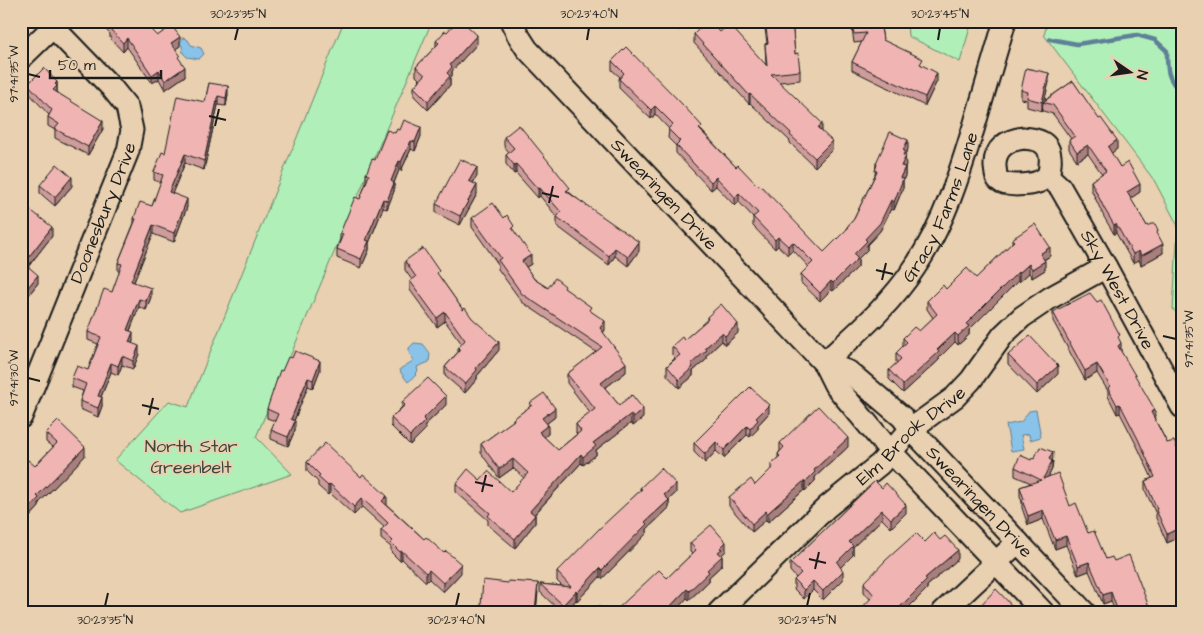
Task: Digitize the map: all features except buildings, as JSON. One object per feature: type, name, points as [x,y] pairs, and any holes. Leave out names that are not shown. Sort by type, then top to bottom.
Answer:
[{"type":"street","name":"Swearingen Drive","points":[[511,21],[527,49],[824,363],[835,385],[891,452],[1043,612]]},
{"type":"street","name":"Gracy Farms Lane","points":[[824,363],[892,298],[916,267],[932,239],[950,200],[1005,21]]},
{"type":"street","points":[[21,58],[56,24]]},
{"type":"street","name":"Doonesbury Drive","points":[[21,417],[128,151],[132,130],[127,107],[56,24]]},
{"type":"street","points":[[1024,138],[1040,141],[1046,146],[1050,153],[1050,168],[1048,176],[1038,182],[1005,184],[996,177],[995,160],[1000,148],[1011,140],[1024,138]]},
{"type":"street","points":[[966,152],[995,160]]},
{"type":"street","name":"Sky West Drive","points":[[1048,176],[1060,187],[1182,407]]},
{"type":"street","name":"Elm Brook Drive","points":[[719,612],[827,507],[880,464],[911,428],[955,397],[971,380],[1003,334],[1022,317],[1050,298],[1106,267]]},
{"type":"street","name":"Swearingen Drive","points":[[824,363],[849,372],[902,417],[1084,612]]},
{"type":"street","points":[[943,612],[1018,542]]},
{"type":"green space","name":"North Star Greenbelt","points":[[344,21],[432,21],[256,437],[292,474],[180,513],[115,460],[169,401],[188,407]]},
{"type":"green space","points":[[907,21],[972,21],[960,62],[908,36]]},
{"type":"green space","points":[[1048,21],[1162,21],[1182,29],[1182,319],[1173,309],[1178,226],[1154,180],[1044,35]]},
{"type":"water","points":[[183,37],[191,45],[201,48],[204,54],[199,59],[187,57],[183,53],[180,43]]},
{"type":"water","points":[[414,343],[423,344],[430,353],[429,362],[417,367],[416,375],[408,382],[400,369],[413,361],[409,348]]},
{"type":"water","points":[[1036,410],[1041,437],[1030,440],[1029,434],[1021,435],[1024,449],[1011,451],[1006,425],[1021,422],[1029,411]]},
{"type":"waterway","points":[[1050,39],[1077,44],[1137,35],[1155,40],[1167,51],[1169,74],[1173,83],[1182,93]]}]
